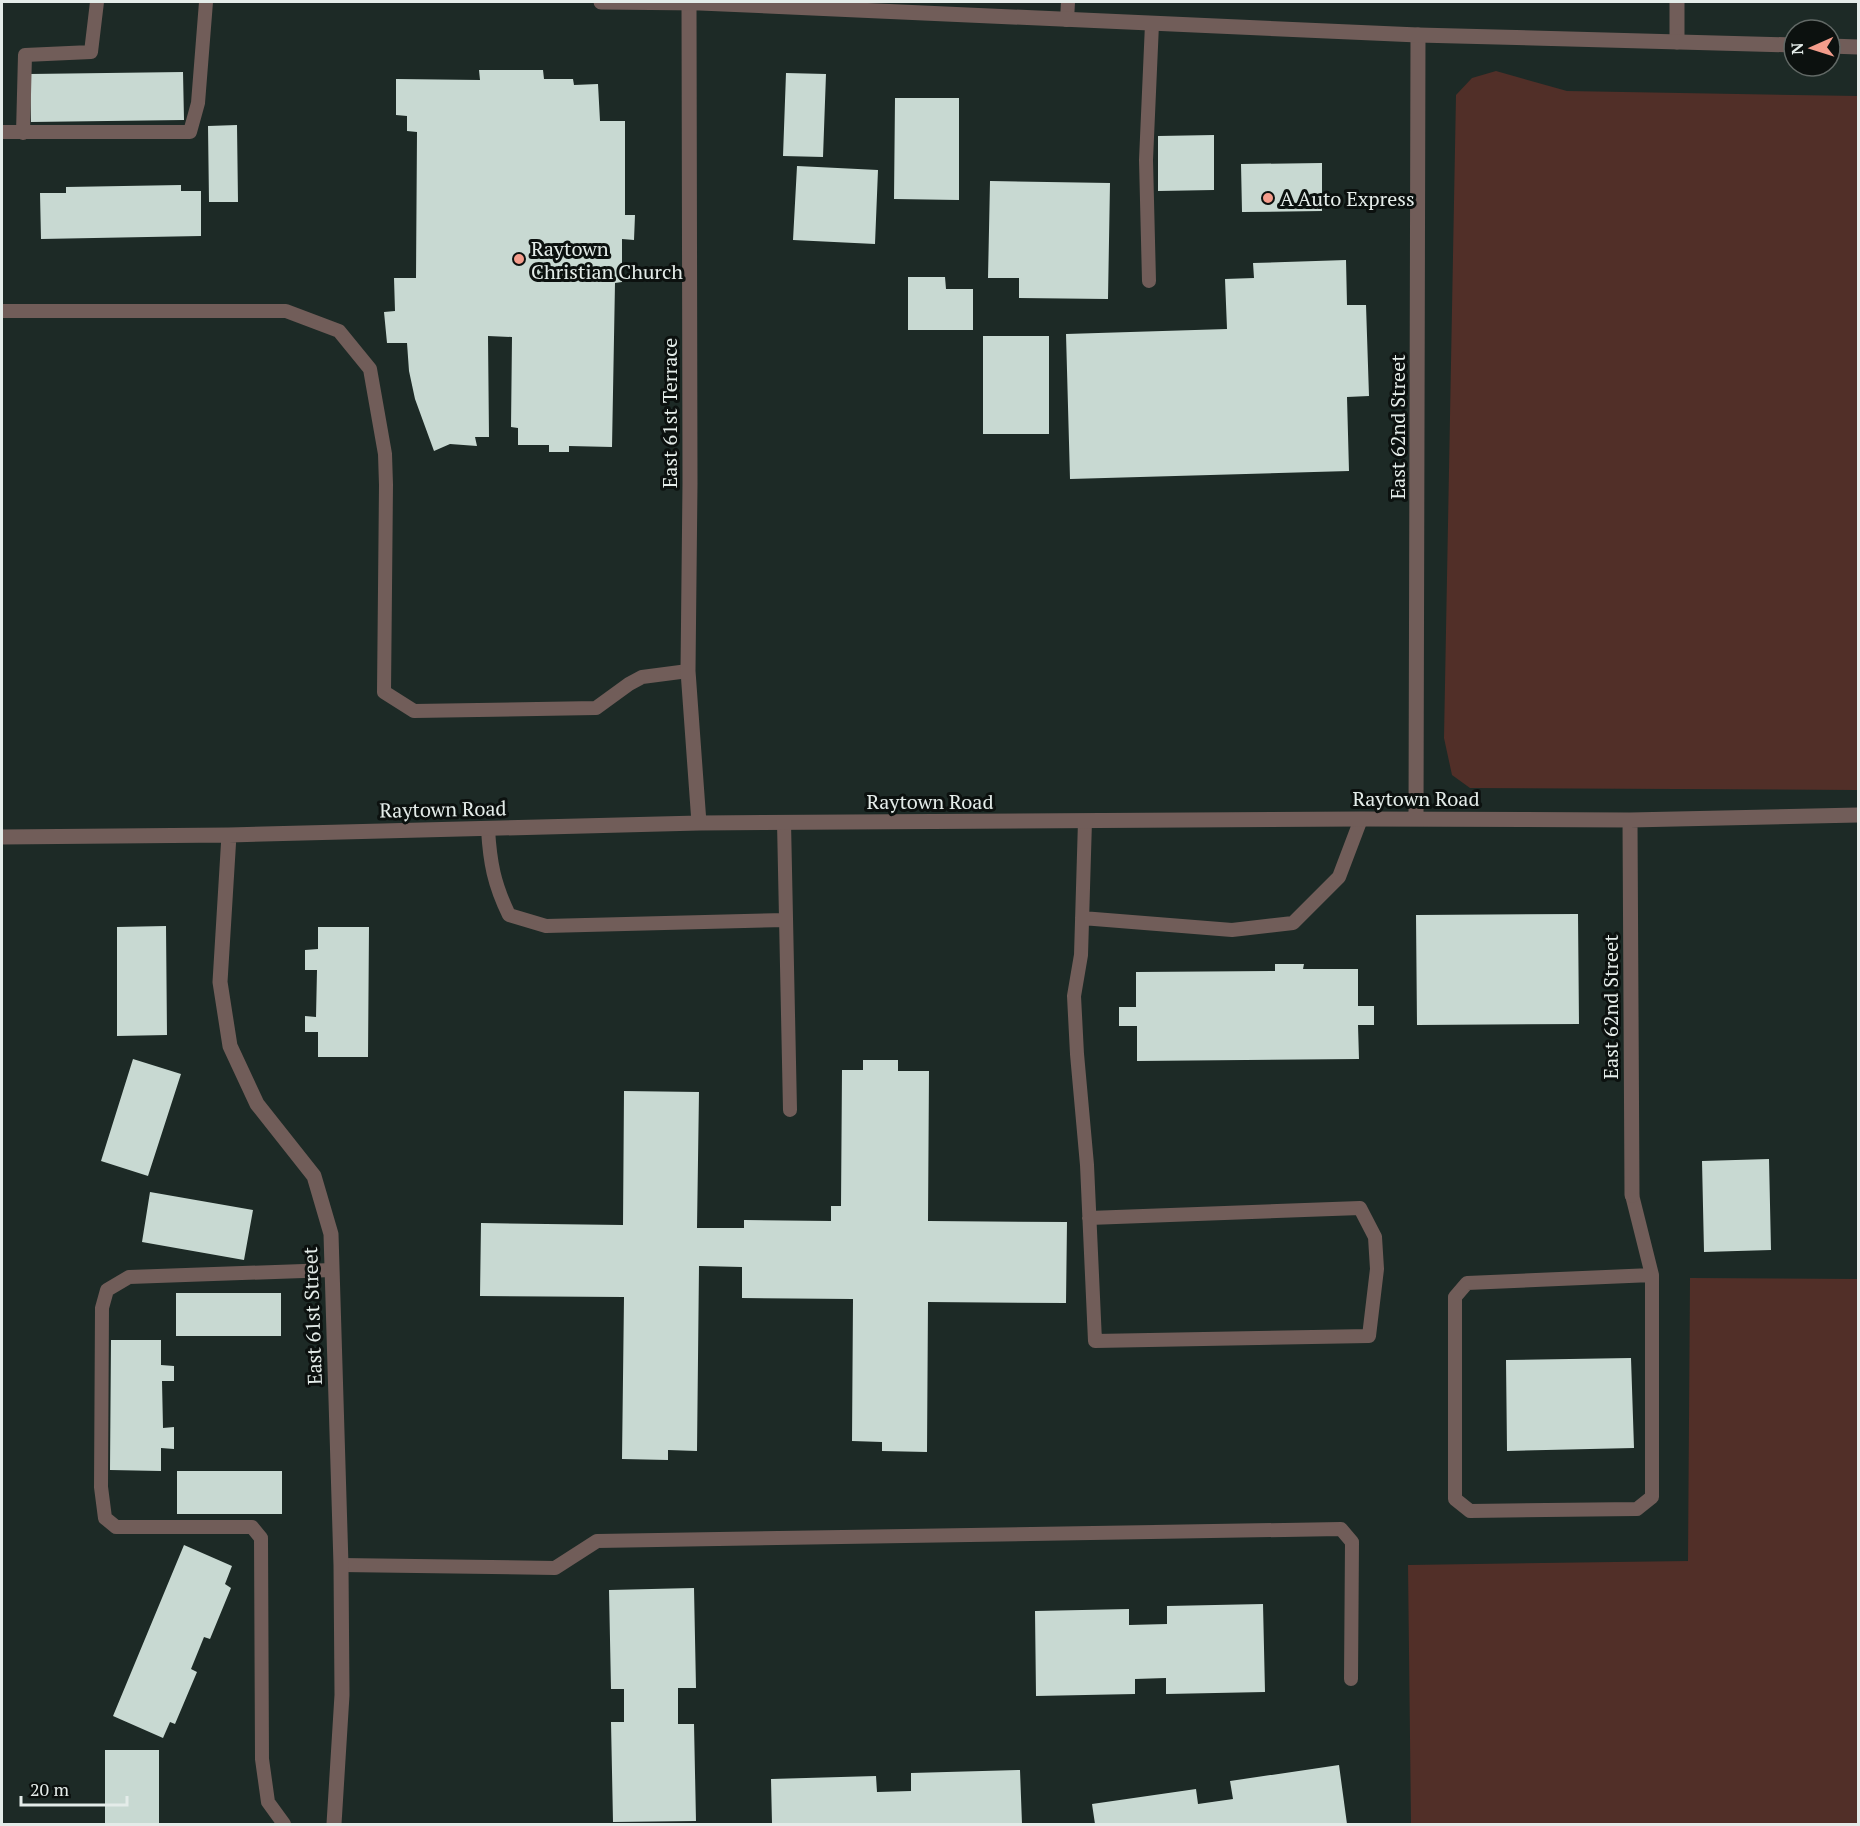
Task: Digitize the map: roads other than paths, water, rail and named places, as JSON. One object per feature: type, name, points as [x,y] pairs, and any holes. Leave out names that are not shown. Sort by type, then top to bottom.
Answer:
[{"type":"street","points":[[601,2],[853,6],[1152,24],[1418,35],[1782,45]]},
{"type":"street","name":"East 61st Terrace","points":[[697,2],[688,671],[699,823]]},
{"type":"street","points":[[1677,2],[1677,42]]},
{"type":"street","name":"East 62nd Street","points":[[1416,819],[1418,35]]},
{"type":"street","points":[[1842,46],[1858,47]]},
{"type":"street","name":"Raytown Road","points":[[2,837],[229,835],[699,823],[1361,819],[1630,820],[1858,815]]},
{"type":"street","name":"East 62nd Street","points":[[1630,820],[1632,1195]]},
{"type":"street","name":"East 61st Street","points":[[229,835],[220,982],[230,1046],[257,1104],[314,1176],[331,1234],[341,1565],[342,1695],[334,1824]]},
{"type":"lane","points":[[22,132],[25,55],[91,52],[98,2]]},
{"type":"lane","points":[[2,132],[190,132],[198,104],[206,2]]},
{"type":"lane","points":[[1067,20],[1068,2]]},
{"type":"lane","points":[[1149,281],[1146,160],[1152,24]]},
{"type":"lane","points":[[2,312],[286,311],[339,331],[370,369],[385,454],[384,692],[414,711],[596,708],[628,684],[642,677],[688,671]]},
{"type":"lane","points":[[1082,918],[1232,930],[1293,923],[1339,877],[1361,819]]},
{"type":"lane","points":[[1085,821],[1081,955],[1074,996],[1087,1165],[1089,1218],[1095,1341],[1369,1336],[1377,1269],[1376,1237],[1360,1208],[1089,1218]]},
{"type":"lane","points":[[784,822],[790,1110]]},
{"type":"lane","points":[[488,829],[489,861],[498,893],[509,915],[546,926],[786,920]]},
{"type":"lane","points":[[1632,1195],[1652,1275],[1652,1497],[1638,1509],[1470,1511],[1455,1499],[1455,1297],[1467,1283],[1652,1275]]},
{"type":"lane","points":[[284,1824],[268,1802],[262,1759],[261,1538],[252,1527],[116,1527],[105,1518],[101,1487],[102,1308],[107,1290],[129,1277],[332,1270]]},
{"type":"lane","points":[[341,1565],[555,1568],[597,1541],[1341,1529],[1352,1542],[1351,1679]]},
{"type":"place","name":"A Auto Express","points":[[1268,198]]},
{"type":"place","name":"Raytown Christian Church","points":[[519,259]]}]
